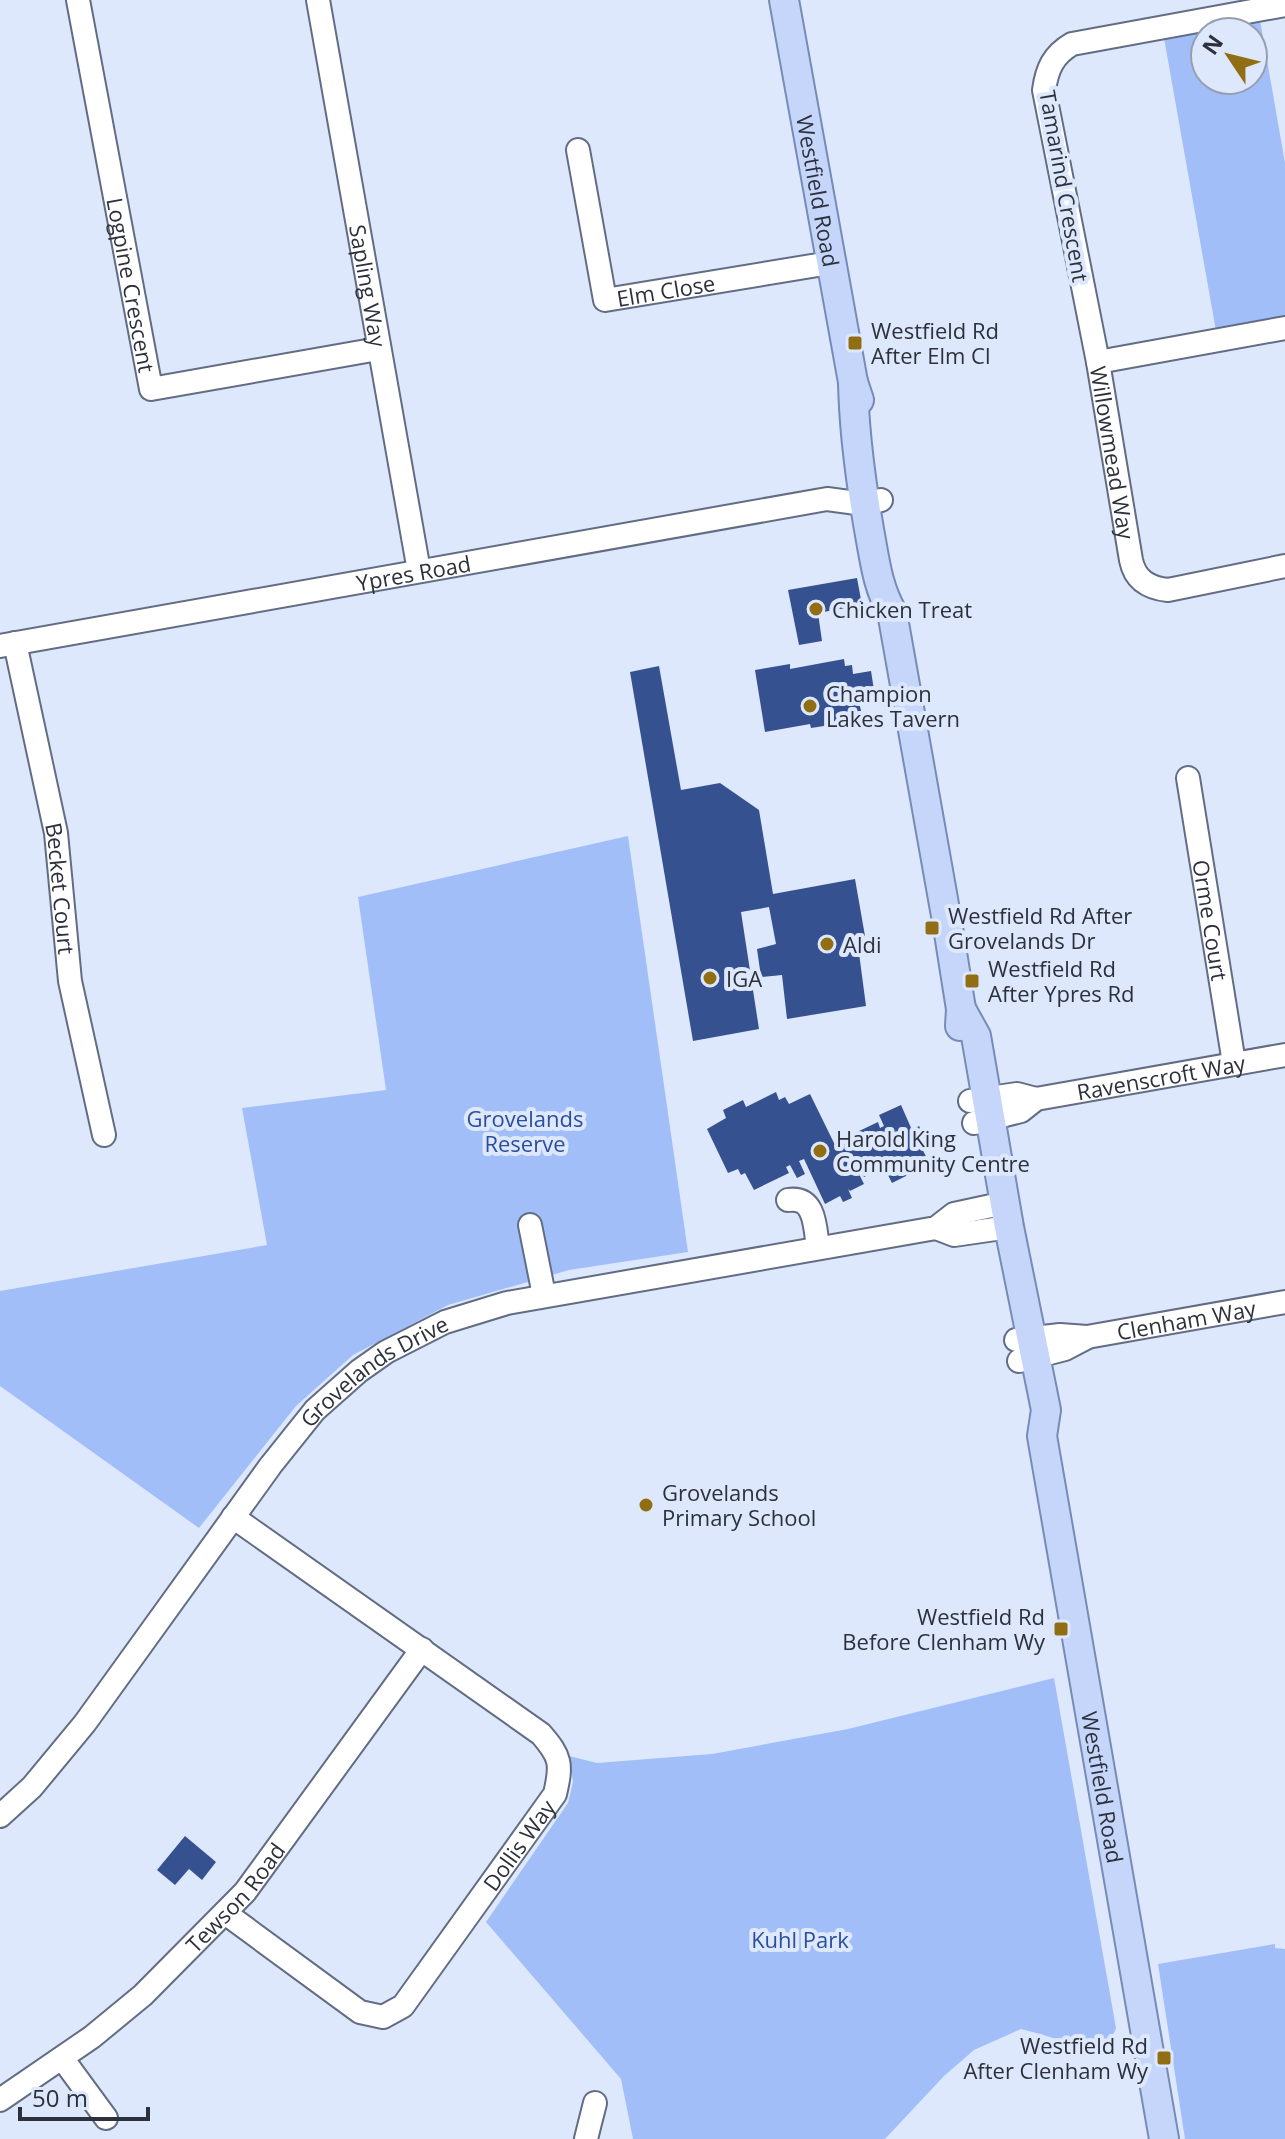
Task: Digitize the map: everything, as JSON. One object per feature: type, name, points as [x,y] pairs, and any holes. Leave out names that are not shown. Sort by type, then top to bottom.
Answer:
[{"type":"main road","name":"Westfield Road","points":[[784,0],[853,382],[870,428],[871,490],[898,593],[892,612],[961,1009],[976,1036],[980,1110],[998,1217],[1026,1349],[1046,1410],[1042,1436],[1164,2139]]},
{"type":"street","name":"Logpine Crescent","points":[[78,0],[151,389],[378,349]]},
{"type":"street","name":"Sapling Way","points":[[318,0],[419,571]]},
{"type":"street","name":"Tamarind Crescent","points":[[1098,362],[1044,90],[1053,60],[1072,44],[1285,5]]},
{"type":"street","name":"Elm Close","points":[[578,150],[605,300],[830,263]]},
{"type":"street","name":"Willowmead Way","points":[[1285,328],[1098,362],[1131,560],[1140,579],[1151,586],[1168,590],[1285,566]]},
{"type":"street","name":"Ypres Road","points":[[8,644],[871,490]]},
{"type":"street","name":"Becket Court","points":[[8,644],[56,833],[70,981],[104,1135]]},
{"type":"street","name":"Orme Court","points":[[1188,778],[1234,1063]]},
{"type":"street","name":"Ravenscroft Way","points":[[980,1110],[1017,1094],[1036,1099],[1285,1055]]},
{"type":"street","points":[[788,1200],[796,1199],[808,1206],[818,1248]]},
{"type":"street","name":"Grovelands Drive","points":[[0,1816],[32,1787],[85,1723],[233,1517],[315,1410],[386,1352],[463,1315],[544,1295],[936,1228],[954,1235],[998,1217]]},
{"type":"street","points":[[530,1225],[544,1295]]},
{"type":"street","name":"Clenham Way","points":[[1026,1349],[1285,1302]]},
{"type":"street","name":"Dollis Way","points":[[225,1913],[360,2012],[383,2017],[403,2006],[555,1794],[561,1770],[557,1753],[541,1734],[233,1517]]},
{"type":"street","name":"Tewson Road","points":[[0,2100],[62,2058],[143,1995],[245,1892],[422,1649]]},
{"type":"street","points":[[62,2058],[106,2118]]},
{"type":"street","points":[[586,2139],[595,2103]]},
{"type":"green space","points":[[1189,33],[1189,96],[1269,96],[1269,71],[1285,163],[1285,318],[1216,331],[1164,38]]},
{"type":"green space","name":"Grovelands Reserve","points":[[628,836],[688,1252],[569,1270],[448,1305],[353,1355],[296,1406],[199,1528],[0,1386],[0,1291],[267,1245],[242,1108],[386,1090],[358,897]]},
{"type":"green space","name":"Kuhl Park","points":[[1054,1678],[1116,2028],[1107,2043],[1087,2048],[1021,2029],[974,2050],[944,2076],[885,2139],[633,2139],[621,2079],[486,1922],[568,1803],[573,1782],[569,1756],[597,1763],[712,1754],[848,1729]]},
{"type":"green space","points":[[1275,1944],[1275,1948],[1285,1949],[1285,2139],[1185,2139],[1158,1964]]},
{"type":"building","name":"Chicken Treat","points":[[857,578],[862,605],[818,613],[822,641],[799,645],[788,590]]},
{"type":"building","name":"Champion Lakes Tavern","points":[[844,659],[845,666],[852,665],[853,674],[871,671],[874,690],[857,693],[863,720],[811,728],[810,724],[765,732],[755,670],[790,664],[790,669]]},
{"type":"building","points":[[659,666],[681,790],[720,783],[759,810],[773,894],[855,879],[865,936],[857,938],[866,1006],[787,1019],[782,975],[761,977],[757,949],[776,944],[769,907],[741,912],[759,1029],[693,1041],[630,672]]},
{"type":"building","name":"Harold King Community Centre","points":[[776,1092],[779,1100],[785,1097],[789,1104],[810,1094],[834,1143],[878,1122],[880,1128],[884,1126],[879,1115],[901,1105],[912,1130],[919,1126],[925,1139],[919,1143],[930,1164],[892,1183],[883,1167],[864,1177],[858,1164],[855,1166],[864,1184],[850,1191],[848,1189],[852,1198],[843,1202],[840,1196],[825,1204],[804,1159],[799,1161],[805,1174],[797,1178],[790,1165],[786,1167],[789,1173],[754,1190],[745,1173],[741,1175],[738,1169],[728,1173],[707,1129],[726,1118],[723,1110],[743,1100],[746,1107]]},
{"type":"building","points":[[185,1836],[216,1862],[202,1880],[189,1869],[175,1885],[157,1870]]},
{"type":"place","name":"Westfield Rd After Elm Cl","points":[[855,343]]},
{"type":"place","name":"Chicken Treat","points":[[816,609]]},
{"type":"place","name":"Champion Lakes Tavern","points":[[810,706]]},
{"type":"place","name":"Westfield Rd After Grovelands Dr","points":[[932,928]]},
{"type":"place","name":"Aldi","points":[[827,944]]},
{"type":"place","name":"IGA","points":[[710,978]]},
{"type":"place","name":"Westfield Rd After Ypres Rd","points":[[972,981]]},
{"type":"place","name":"Harold King Community Centre","points":[[820,1151]]},
{"type":"place","name":"Grovelands Primary School","points":[[646,1505]]},
{"type":"place","name":"Westfield Rd Before Clenham Wy","points":[[1061,1629]]},
{"type":"place","name":"Westfield Rd After Clenham Wy","points":[[1164,2058]]}]
